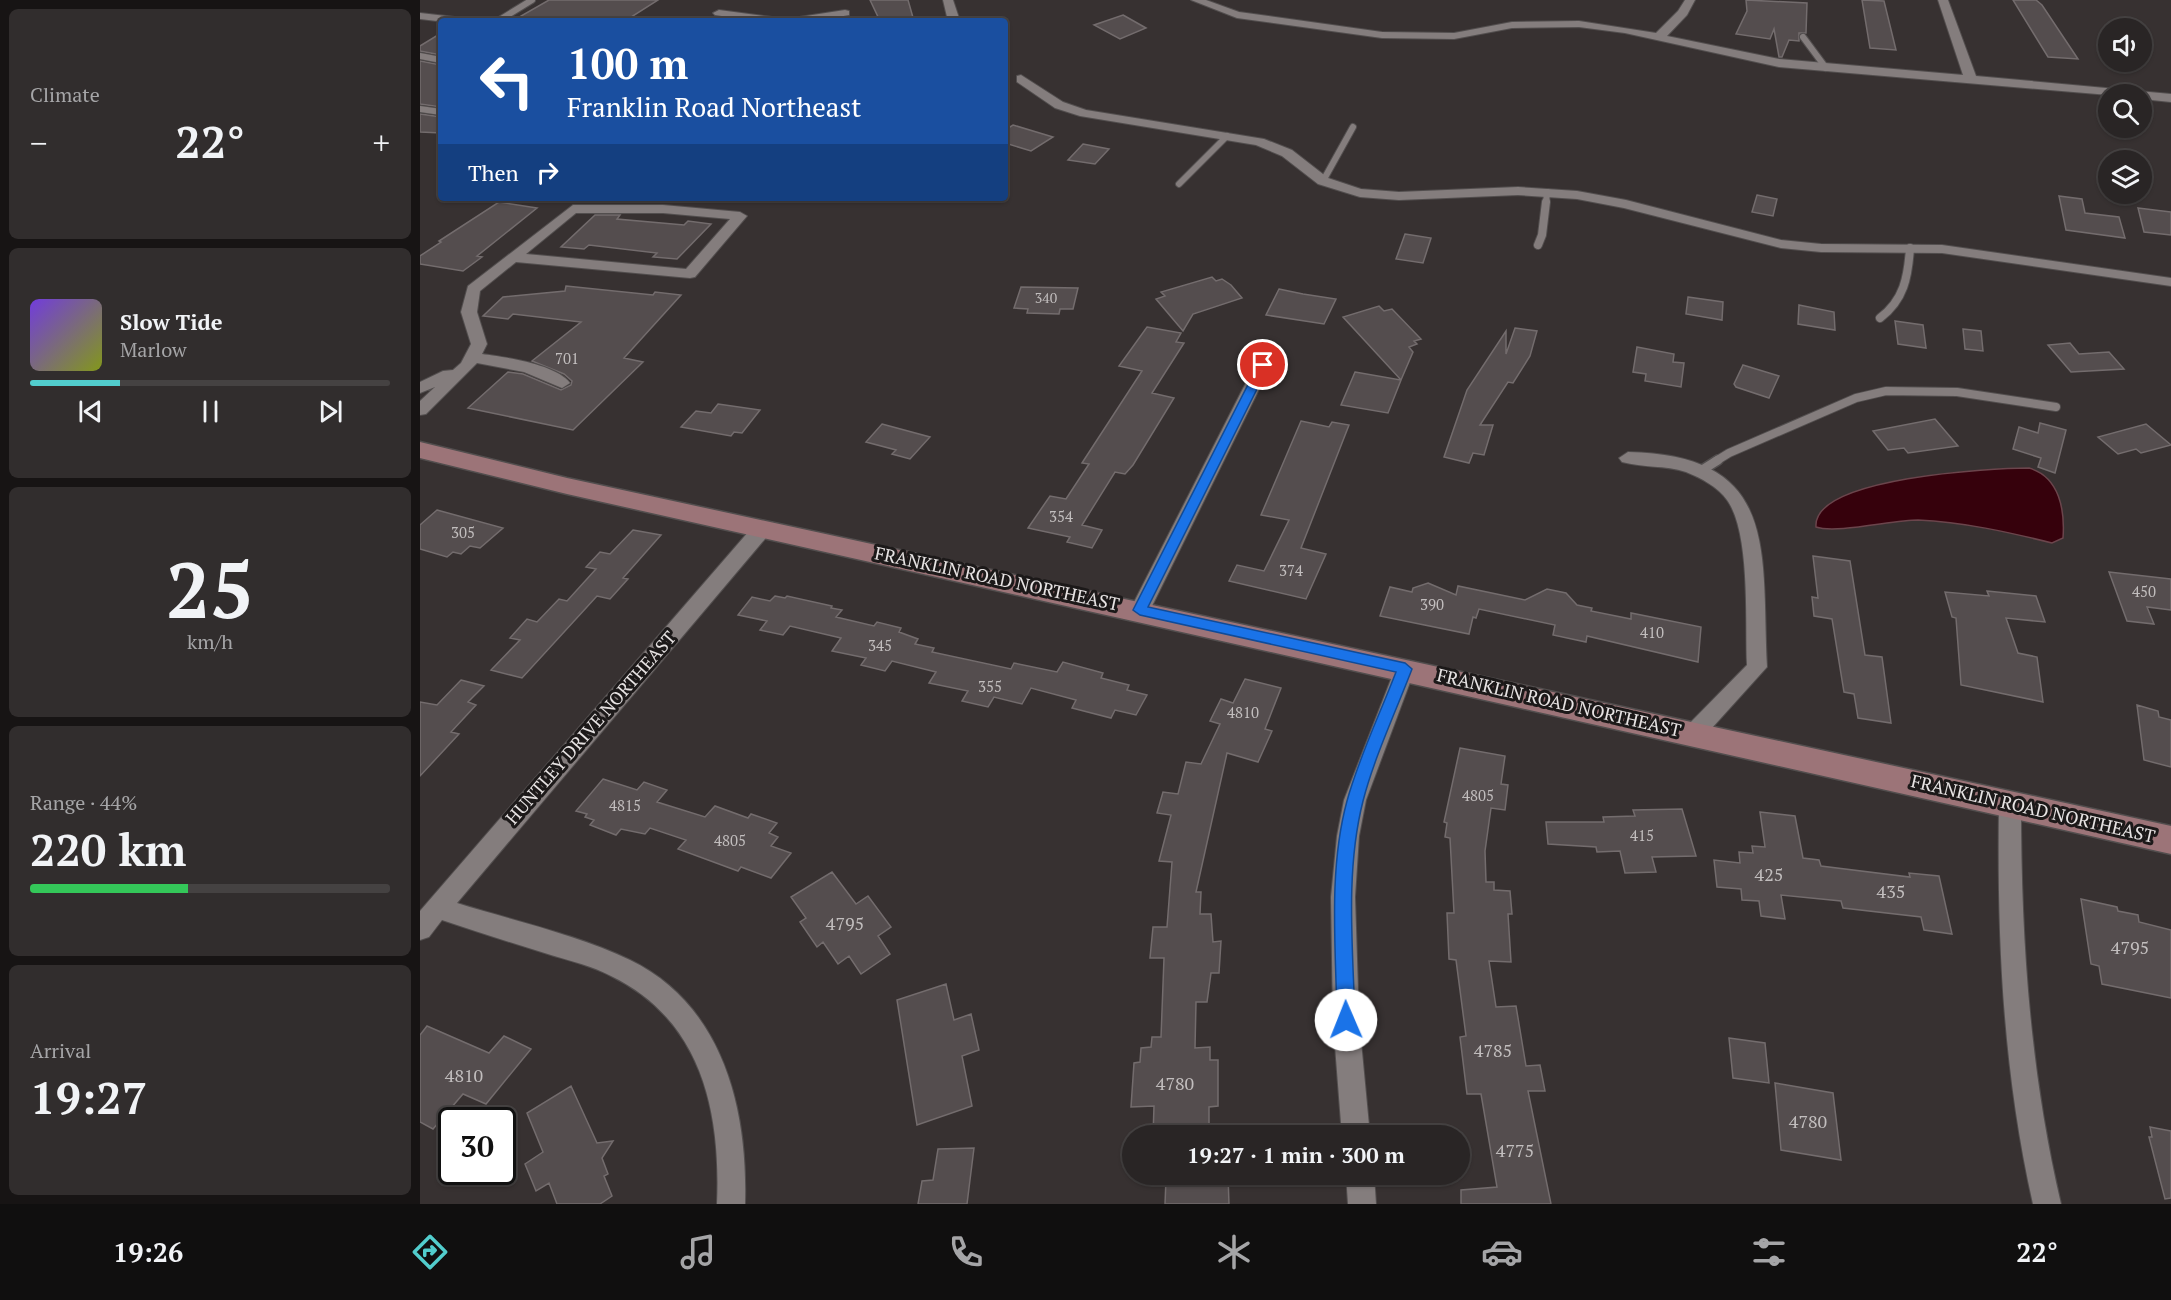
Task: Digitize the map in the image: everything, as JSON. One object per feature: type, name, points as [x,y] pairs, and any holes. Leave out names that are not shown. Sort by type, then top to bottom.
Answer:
[{"type":"street","points":[[842,0],[846,17]]},
{"type":"street","points":[[948,0],[953,18]]},
{"type":"street","points":[[1196,0],[1237,15],[1391,36],[1454,36],[1512,25],[1554,23],[1602,26],[1752,58],[1826,68],[2098,91]]},
{"type":"street","points":[[1659,37],[1683,13],[1690,0]]},
{"type":"street","points":[[1943,0],[1971,80]]},
{"type":"street","points":[[719,13],[750,18]]},
{"type":"street","points":[[1021,79],[1059,105],[1084,113],[1227,136],[1275,147],[1323,181],[1340,188],[1378,195],[1547,192],[1626,204],[1734,234],[1781,244],[1821,248],[1910,248],[1972,252],[2171,282]]},
{"type":"street","points":[[2152,96],[2171,98]]},
{"type":"street","points":[[422,400],[470,362],[479,344],[469,312],[473,289],[513,257],[573,209],[663,208],[740,216],[690,274],[513,257]]},
{"type":"street","points":[[470,362],[499,361],[544,372],[562,383]]},
{"type":"street","points":[[1140,610],[1263,365]]},
{"type":"street","name":"FRANKLIN ROAD NORTHEAST","points":[[420,450],[567,486],[1140,610],[2171,840]]},
{"type":"street","points":[[1628,458],[1662,459],[1699,472],[1728,491],[1742,511],[1750,542],[1757,667],[1694,733]]},
{"type":"street","name":"HUNTLEY DRIVE NORTHEAST","points":[[420,929],[763,528]]},
{"type":"street","points":[[1355,1125],[1346,1020],[1343,897],[1348,836],[1355,800],[1405,669]]},
{"type":"street","points":[[2010,804],[2009,902],[2015,1023],[2022,1087],[2048,1204]]},
{"type":"street","points":[[437,908],[601,959],[631,973],[658,992],[690,1026],[712,1063],[728,1112],[734,1164],[731,1204]]},
{"type":"street","points":[[1361,1185],[1362,1204]]},
{"type":"lane","points":[[503,18],[532,0]]},
{"type":"lane","points":[[420,16],[438,18]]},
{"type":"lane","points":[[1803,37],[1826,68]]},
{"type":"lane","points":[[420,56],[438,59]]},
{"type":"lane","points":[[420,110],[438,112]]},
{"type":"lane","points":[[1323,181],[1353,127]]},
{"type":"lane","points":[[1179,184],[1227,136]]},
{"type":"lane","points":[[1538,244],[1542,235],[1547,192]]},
{"type":"lane","points":[[1880,318],[1892,310],[1904,296],[1910,248]]},
{"type":"lane","points":[[1699,472],[1729,453],[1856,398],[1886,391],[1957,392],[2056,407]]},
{"type":"shaded area","points":[[2029,468],[2048,479],[2058,496],[2063,517],[2063,538],[2052,543],[1985,528],[1935,521],[1918,520],[1837,529],[1816,527],[1823,510],[1843,497],[1872,486],[1945,473]]},
{"type":"building","points":[[549,0],[658,0],[630,18],[521,16]]},
{"type":"building","points":[[870,0],[908,0],[913,18],[879,18]]},
{"type":"building","points":[[1746,0],[1807,3],[1806,33],[1799,33],[1799,41],[1789,40],[1782,57],[1779,57],[1774,29],[1770,39],[1736,34],[1747,11]]},
{"type":"building","points":[[1862,0],[1884,1],[1896,50],[1870,48]]},
{"type":"building","points":[[2013,0],[2036,0],[2042,5],[2078,59],[2048,57]]},
{"type":"building","points":[[1123,15],[1146,28],[1120,39],[1094,25]]},
{"type":"building","points":[[438,35],[438,54],[420,51],[420,46]]},
{"type":"building","points":[[420,61],[438,64],[438,107],[420,104]]},
{"type":"building","points":[[420,114],[438,117],[438,133],[420,132]]},
{"type":"building","points":[[1013,125],[1053,137],[1031,151],[1008,144],[1008,128]]},
{"type":"building","points":[[1083,144],[1109,149],[1095,164],[1068,160]]},
{"type":"building","points":[[1757,195],[1777,199],[1773,216],[1752,212]]},
{"type":"building","points":[[2059,196],[2082,199],[2085,213],[2119,217],[2125,238],[2066,230]]},
{"type":"building","points":[[499,202],[537,208],[477,256],[482,257],[463,271],[420,264],[420,256],[441,242],[439,241]]},
{"type":"building","points":[[2138,208],[2171,212],[2171,235],[2144,232]]},
{"type":"building","points":[[595,215],[620,215],[617,219],[684,225],[688,221],[711,224],[677,259],[653,257],[657,253],[589,245],[584,249],[561,247]]},
{"type":"building","points":[[1405,234],[1431,238],[1423,263],[1396,259]]},
{"type":"building","points":[[1212,277],[1216,281],[1222,279],[1231,285],[1242,298],[1193,314],[1183,331],[1156,299],[1165,296],[1161,292]]},
{"type":"building","points":[[566,286],[653,295],[655,292],[681,295],[624,358],[643,362],[573,430],[468,408],[508,372],[523,374],[561,390],[571,385],[572,381],[564,374],[532,361],[581,322],[513,314],[508,319],[483,316],[503,297],[565,291]]},
{"type":"building","points":[[1021,287],[1078,288],[1073,309],[1060,309],[1059,314],[1027,313],[1028,309],[1014,308]]},
{"type":"building","points":[[1279,289],[1336,299],[1324,324],[1266,315]]},
{"type":"building","points":[[1688,297],[1723,302],[1722,320],[1686,314]]},
{"type":"building","points":[[1799,305],[1834,312],[1835,330],[1798,324]]},
{"type":"building","points":[[1379,306],[1384,311],[1392,309],[1421,339],[1414,341],[1417,344],[1409,347],[1413,352],[1401,380],[1343,317]]},
{"type":"building","points":[[1895,321],[1923,325],[1926,348],[1898,344]]},
{"type":"building","points":[[1147,327],[1181,333],[1176,342],[1184,343],[1152,393],[1174,398],[1133,465],[1125,474],[1115,472],[1082,525],[1102,530],[1092,548],[1067,542],[1070,537],[1028,528],[1050,496],[1066,499],[1089,464],[1082,463],[1142,371],[1119,366]]},
{"type":"building","points":[[1515,328],[1537,331],[1530,356],[1513,383],[1508,382],[1480,425],[1493,425],[1484,455],[1473,453],[1469,463],[1444,457],[1467,390],[1506,331],[1506,354]]},
{"type":"building","points":[[1963,329],[1981,331],[1983,351],[1965,349]]},
{"type":"building","points":[[2070,343],[2079,354],[2109,352],[2124,369],[2071,372],[2048,345]]},
{"type":"building","points":[[1637,347],[1674,354],[1673,362],[1684,363],[1681,387],[1645,381],[1646,374],[1633,372]]},
{"type":"building","points":[[1743,365],[1779,376],[1769,398],[1736,387],[1734,384]]},
{"type":"building","points":[[1355,372],[1401,380],[1388,413],[1341,405]]},
{"type":"building","points":[[718,404],[760,410],[742,433],[734,432],[731,436],[681,427],[696,411],[711,413]]},
{"type":"building","points":[[1935,419],[1958,446],[1908,453],[1904,448],[1888,450],[1873,431]]},
{"type":"building","points":[[1301,421],[1329,427],[1332,422],[1349,425],[1301,548],[1326,554],[1306,599],[1229,581],[1237,565],[1264,571],[1289,520],[1261,515]]},
{"type":"building","points":[[2040,423],[2066,430],[2055,473],[2038,467],[2041,458],[2013,449],[2019,427],[2038,433]]},
{"type":"building","points":[[882,424],[930,437],[910,459],[892,454],[896,450],[866,442]]},
{"type":"building","points":[[2146,424],[2171,445],[2141,453],[2136,449],[2118,454],[2098,437]]},
{"type":"building","points":[[437,510],[503,528],[480,548],[470,546],[461,554],[453,552],[447,557],[420,549],[420,525]]},
{"type":"building","points":[[633,530],[661,535],[623,578],[628,579],[610,599],[597,596],[522,678],[491,670],[520,640],[510,638],[527,619],[537,622],[559,599],[567,601],[596,569],[586,567],[600,552],[610,554]]},
{"type":"building","points":[[1813,556],[1850,561],[1865,655],[1882,657],[1891,723],[1858,718],[1854,694],[1844,692],[1832,619],[1814,616],[1812,597],[1818,598]]},
{"type":"building","points":[[2109,572],[2171,579],[2171,610],[2147,607],[2154,624],[2127,621]]},
{"type":"building","points":[[1428,583],[1456,595],[1458,586],[1525,600],[1547,589],[1566,593],[1577,605],[1592,608],[1591,611],[1631,619],[1631,613],[1701,627],[1698,662],[1587,636],[1586,642],[1553,635],[1555,625],[1479,609],[1476,618],[1473,617],[1469,634],[1380,616],[1390,587],[1412,592],[1413,588]]},
{"type":"building","points":[[1987,591],[2036,596],[2045,622],[2006,618],[2018,653],[2037,657],[2043,702],[1961,685],[1956,618],[1952,617],[1945,592],[1989,596]]},
{"type":"building","points":[[775,596],[785,598],[787,596],[842,610],[836,617],[874,626],[877,622],[901,628],[899,632],[918,639],[915,644],[934,648],[932,652],[1011,669],[1014,663],[1057,672],[1063,662],[1103,673],[1101,678],[1129,685],[1127,690],[1147,695],[1136,715],[1115,710],[1111,718],[1072,708],[1076,700],[1031,688],[1022,704],[994,697],[988,707],[962,701],[968,691],[929,683],[936,672],[892,661],[885,671],[861,665],[866,658],[832,651],[841,638],[790,626],[783,635],[760,630],[767,621],[738,615],[752,597],[770,601]]},
{"type":"building","points":[[1245,679],[1281,688],[1265,729],[1272,731],[1258,762],[1227,753],[1196,892],[1201,892],[1200,914],[1211,914],[1213,942],[1221,941],[1219,973],[1211,973],[1207,1002],[1196,1002],[1195,1048],[1210,1047],[1210,1060],[1218,1060],[1218,1106],[1209,1107],[1209,1125],[1153,1125],[1154,1106],[1131,1107],[1134,1063],[1140,1062],[1141,1048],[1151,1047],[1152,1037],[1161,1037],[1164,958],[1150,958],[1153,927],[1167,927],[1172,862],[1159,861],[1171,815],[1157,813],[1163,792],[1178,794],[1186,762],[1201,764],[1220,724],[1210,721],[1221,699],[1233,703]]},
{"type":"building","points":[[461,680],[484,686],[468,702],[476,705],[451,732],[459,734],[420,776],[420,702],[437,705]]},
{"type":"building","points":[[2137,705],[2158,711],[2159,717],[2171,720],[2171,767],[2144,760]]},
{"type":"building","points":[[1460,748],[1505,756],[1501,784],[1508,785],[1505,810],[1491,808],[1485,851],[1486,882],[1494,882],[1494,890],[1510,891],[1512,914],[1508,914],[1511,962],[1489,961],[1496,1007],[1516,1006],[1526,1066],[1540,1065],[1545,1091],[1528,1091],[1551,1204],[1461,1204],[1461,1190],[1497,1187],[1481,1094],[1467,1094],[1460,1037],[1466,1036],[1456,960],[1449,959],[1447,913],[1454,913],[1450,838],[1445,837],[1447,823],[1444,822]]},
{"type":"building","points":[[603,779],[637,790],[644,782],[667,790],[657,802],[705,817],[715,806],[748,818],[751,814],[777,823],[769,833],[778,837],[771,846],[791,853],[771,878],[741,867],[738,871],[678,849],[686,840],[650,828],[645,834],[621,829],[616,835],[590,825],[594,820],[585,817],[587,814],[576,811]]},
{"type":"building","points":[[1682,809],[1696,856],[1652,857],[1656,872],[1625,873],[1620,851],[1597,852],[1596,847],[1548,844],[1546,822],[1604,822],[1603,817],[1635,816],[1633,810]]},
{"type":"building","points":[[1760,812],[1795,816],[1803,858],[1819,860],[1821,866],[1910,877],[1909,873],[1939,876],[1952,934],[1924,930],[1921,917],[1843,908],[1841,901],[1781,895],[1785,919],[1761,916],[1759,901],[1742,900],[1741,889],[1717,887],[1714,860],[1740,863],[1739,852],[1753,853],[1752,846],[1765,847]]},
{"type":"building","points":[[832,872],[856,904],[868,896],[891,927],[878,936],[890,954],[861,974],[849,956],[838,964],[823,942],[817,947],[800,922],[806,918],[791,897]]},
{"type":"building","points":[[2081,899],[2117,907],[2118,911],[2138,915],[2139,922],[2171,930],[2171,998],[2102,984],[2099,966],[2091,964]]},
{"type":"building","points":[[946,984],[954,1020],[971,1014],[979,1050],[962,1056],[972,1106],[917,1125],[897,1000]]},
{"type":"building","points":[[427,1026],[489,1053],[504,1036],[531,1049],[486,1104],[463,1094],[452,1107],[438,1107],[438,1123],[433,1129],[420,1122],[420,1035]]},
{"type":"building","points":[[1729,1038],[1765,1043],[1769,1083],[1733,1078]]},
{"type":"building","points":[[1775,1083],[1833,1093],[1841,1160],[1781,1150]]},
{"type":"building","points":[[571,1086],[597,1143],[613,1141],[602,1158],[608,1174],[604,1176],[612,1196],[600,1204],[557,1204],[549,1183],[536,1191],[525,1164],[543,1152],[527,1113]]},
{"type":"building","points":[[2150,1127],[2171,1131],[2171,1198],[2165,1199],[2149,1137],[2152,1137]]},
{"type":"building","points":[[974,1148],[967,1204],[918,1204],[922,1181],[933,1180],[938,1149]]},
{"type":"building","points":[[1166,1185],[1228,1185],[1229,1204],[1165,1204]]},
{"type":"route","points":[[1263,365],[1140,610],[1405,669],[1355,800],[1348,836],[1343,897],[1346,1020]]}]
